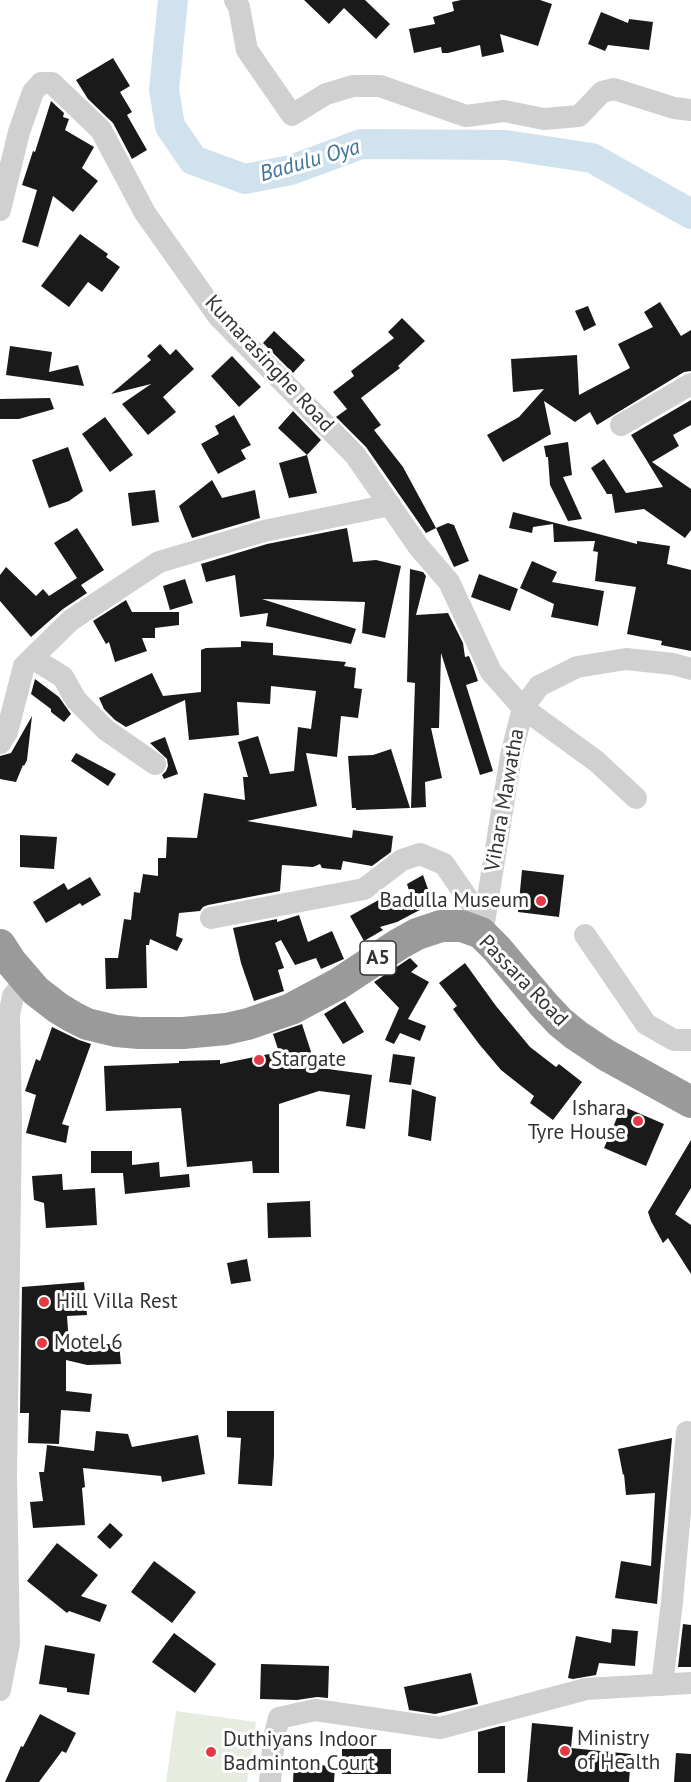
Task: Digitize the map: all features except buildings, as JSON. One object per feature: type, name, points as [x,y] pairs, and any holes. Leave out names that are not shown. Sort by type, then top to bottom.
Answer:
[{"type":"highway","name":"Passara Road","points":[[0,945],[10,962],[26,980],[58,1008],[73,1017],[116,1031],[207,1032],[248,1024],[291,1009],[338,984],[399,944],[431,929],[441,926],[482,927],[530,990],[560,1022],[606,1055],[691,1102]]},
{"type":"street","points":[[235,0],[239,7],[247,50],[292,115],[326,94],[353,86],[380,86],[466,116],[504,111],[544,119],[579,116],[602,92],[614,89],[674,108],[691,110]]},
{"type":"street","name":"Kumarasinghe Road","points":[[0,210],[19,132],[33,92],[41,83],[52,83],[101,130],[145,213],[218,316],[355,455],[418,546],[449,582],[491,672],[523,708],[596,761],[636,798]]},
{"type":"street","points":[[621,425],[691,384]]},
{"type":"street","points":[[0,743],[7,732],[24,666],[71,620],[159,562],[264,531],[390,505]]},
{"type":"street","points":[[33,658],[63,677],[76,700],[106,730],[155,764]]},
{"type":"street","name":"Vihara Mawatha","points":[[482,927],[511,756],[523,708],[539,686],[577,667],[626,659],[673,664],[691,669]]},
{"type":"street","points":[[211,918],[364,889],[402,860],[420,854],[444,864],[482,927]]},
{"type":"street","points":[[585,935],[646,1024],[674,1040],[691,1040]]},
{"type":"street","points":[[0,1690],[9,1644],[4,1581],[5,1120],[9,1015],[13,996],[26,980]]},
{"type":"street","points":[[662,1685],[687,1432]]},
{"type":"street","points":[[270,1782],[274,1738],[279,1718],[315,1710],[440,1728],[586,1689],[691,1683]]},
{"type":"shaded area","name":"Duthiyans Indoor Badminton Court","points":[[176,1711],[256,1722],[247,1782],[166,1782]]},
{"type":"waterway","name":"Badulu Oya","points":[[173,0],[164,90],[170,126],[193,160],[245,179],[291,170],[361,144],[506,145],[592,158],[691,214]]},
{"type":"place","name":"Badulla Museum","points":[[541,901]]},
{"type":"place","name":"Stargate","points":[[259,1060]]},
{"type":"place","name":"Ishara Tyre House","points":[[638,1121]]},
{"type":"place","name":"Hill Villa Rest","points":[[44,1302]]},
{"type":"place","name":"Motel 6","points":[[42,1343]]},
{"type":"place","name":"Ministry of Health","points":[[565,1751]]},
{"type":"place","name":"Duthiyans Indoor Badminton Court","points":[[211,1752]]}]
